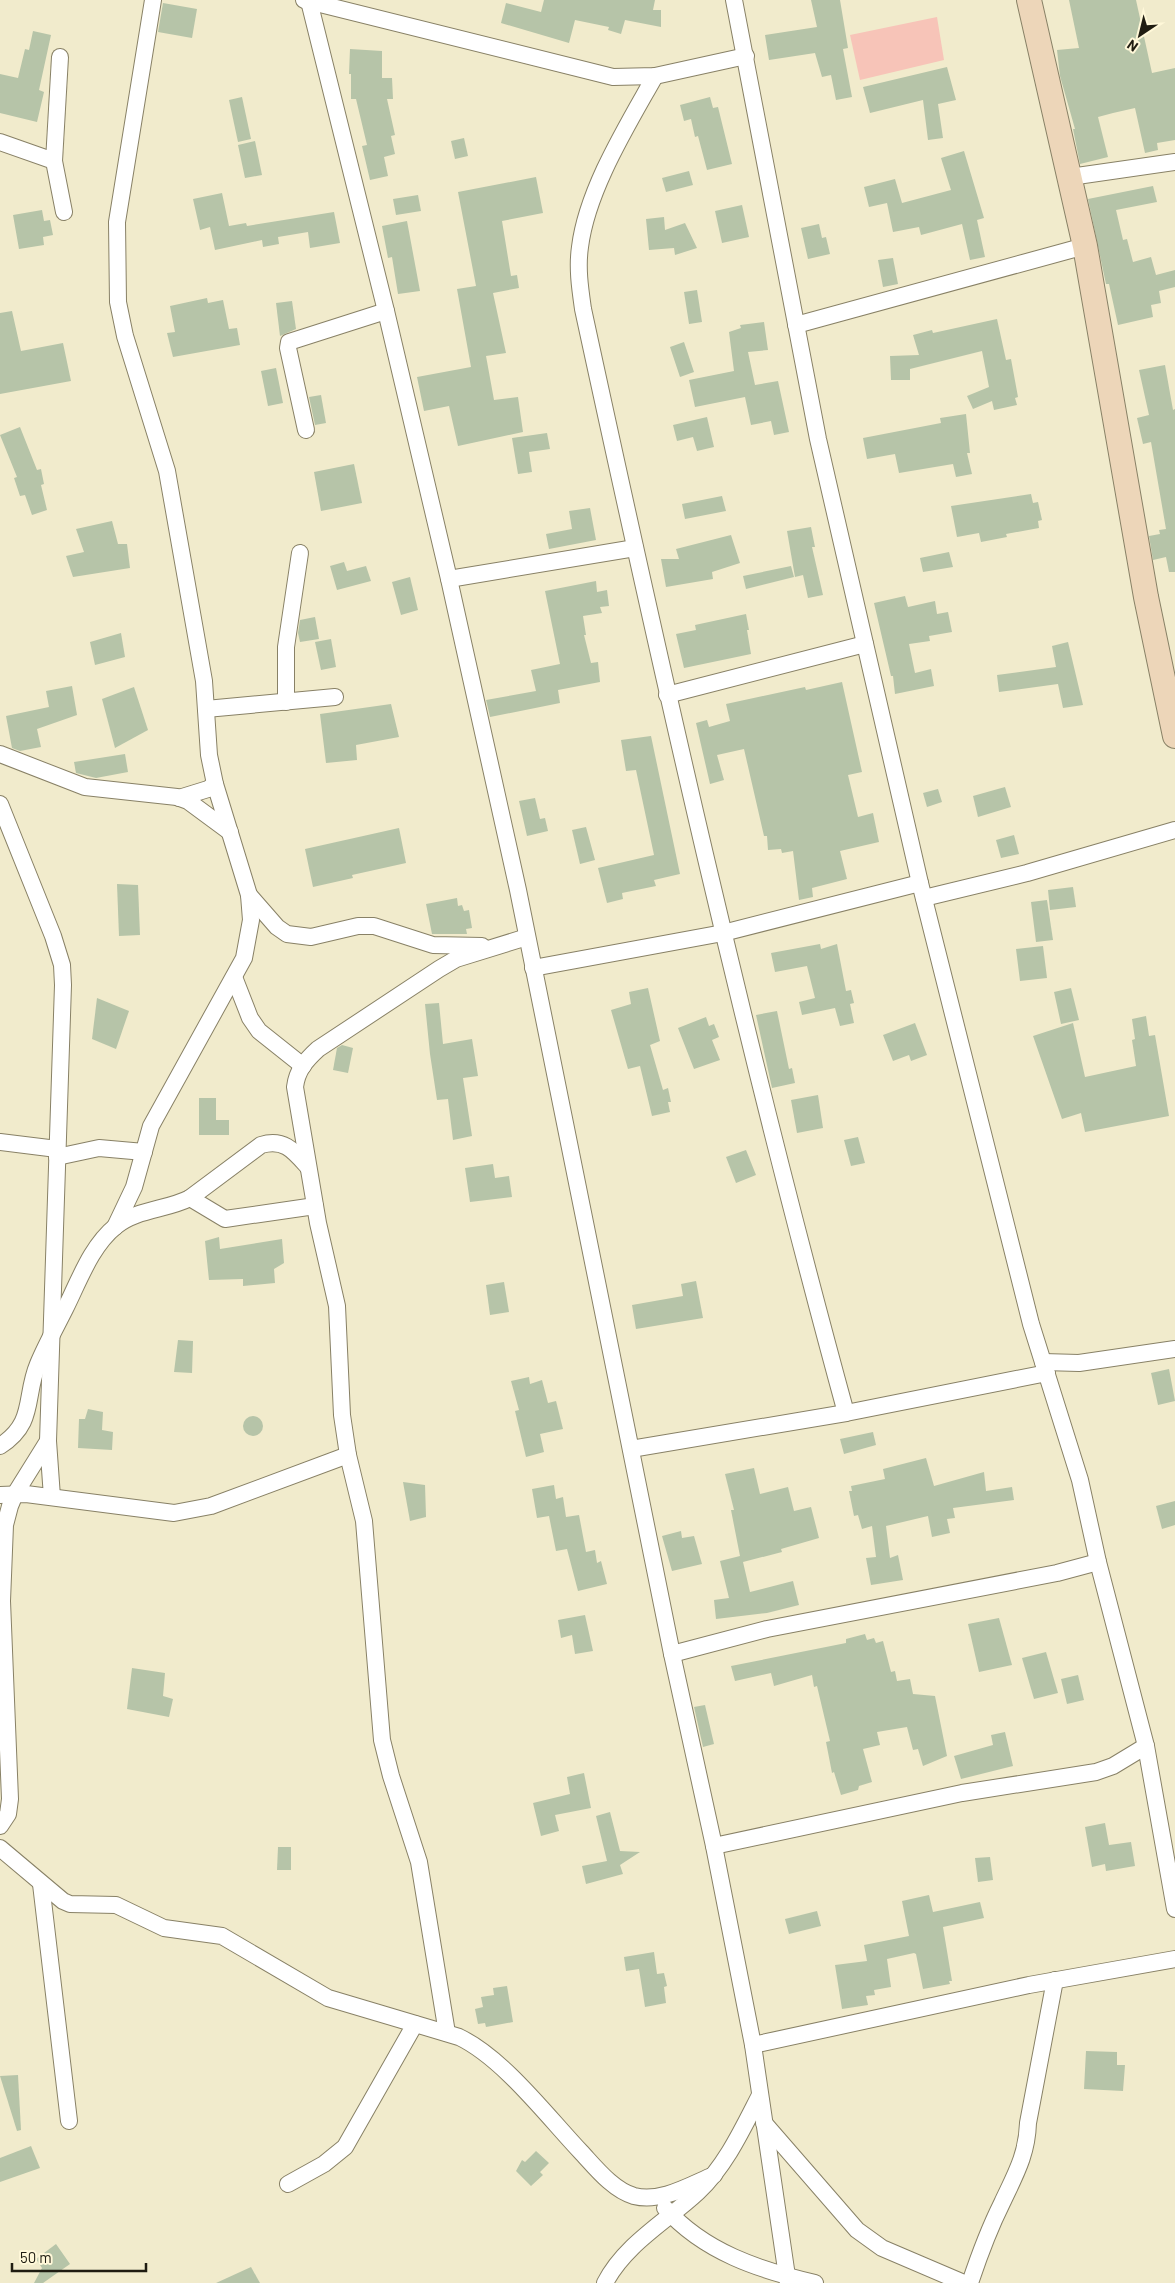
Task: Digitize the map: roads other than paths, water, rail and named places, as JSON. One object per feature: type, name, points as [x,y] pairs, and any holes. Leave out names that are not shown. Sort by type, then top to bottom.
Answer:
[{"type":"main road","points":[[1029,0],[1085,246],[1146,597],[1175,736]]},
{"type":"street","points":[[115,1227],[134,1187],[151,1126],[244,958],[251,920],[249,896],[215,784],[209,755],[204,682],[167,471],[125,336],[118,302],[117,222],[153,0]]},
{"type":"street","points":[[734,0],[818,439],[922,891],[1026,1305],[1080,1480],[1098,1562],[1146,1746],[1175,1910]]},
{"type":"street","points":[[746,56],[655,76],[613,77],[306,1],[386,311],[449,580],[528,938],[672,1654],[714,1846],[752,2045],[788,2280]]},
{"type":"street","points":[[60,57],[54,161],[64,212]]},
{"type":"street","points":[[655,76],[618,141],[593,199],[584,227],[580,248],[579,276],[583,308],[667,695],[723,933],[796,1231],[846,1413]]},
{"type":"street","points":[[0,142],[54,161]]},
{"type":"street","points":[[1070,178],[1175,162]]},
{"type":"street","points":[[796,325],[1085,246]]},
{"type":"street","points":[[306,430],[288,348],[289,342],[386,311]]},
{"type":"street","points":[[449,580],[635,548]]},
{"type":"street","points":[[286,702],[286,647],[300,553]]},
{"type":"street","points":[[667,695],[865,644]]},
{"type":"street","points":[[206,709],[335,697]]},
{"type":"street","points":[[0,754],[85,787],[179,798],[188,801],[230,832]]},
{"type":"street","points":[[179,798],[208,789],[215,784]]},
{"type":"street","points":[[0,804],[53,936],[62,965],[63,985],[48,1441],[52,1497]]},
{"type":"street","points":[[534,968],[723,933],[922,891],[1027,873],[1175,830]]},
{"type":"street","points":[[249,896],[277,927],[288,934],[311,937],[358,926],[374,926],[433,945],[497,947]]},
{"type":"street","points":[[447,2033],[419,1862],[391,1776],[382,1740],[364,1521],[348,1455],[342,1415],[337,1306],[315,1206],[295,1094],[296,1080],[303,1066],[318,1050],[439,969],[456,959],[528,938]]},
{"type":"street","points":[[234,978],[250,1018],[259,1031],[303,1066]]},
{"type":"street","points":[[0,1142],[58,1153],[99,1148],[144,1152]]},
{"type":"street","points":[[0,1446],[12,1438],[22,1425],[38,1365],[93,1253],[102,1239],[115,1227],[131,1217],[179,1204],[190,1198],[261,1145],[270,1142],[288,1146],[308,1167]]},
{"type":"street","points":[[190,1198],[225,1219],[315,1206]]},
{"type":"street","points":[[631,1449],[846,1413],[1045,1368],[1175,1349]]},
{"type":"street","points":[[0,1826],[8,1814],[10,1799],[2,1556],[5,1525],[10,1506],[8,1494],[48,1441]]},
{"type":"street","points":[[8,1494],[52,1497],[174,1513],[211,1506],[348,1455]]},
{"type":"street","points":[[672,1654],[767,1630],[1057,1572],[1098,1562]]},
{"type":"street","points":[[714,1846],[962,1793],[1096,1772],[1113,1766],[1146,1746]]},
{"type":"street","points":[[0,1848],[55,1896],[70,1904],[116,1905],[164,1928],[222,1936],[328,1998],[447,2033],[473,2044],[486,2053],[595,2168],[616,2186],[633,2196],[656,2197],[714,2175]]},
{"type":"street","points":[[41,1884],[70,2121]]},
{"type":"street","points":[[752,2045],[1056,1980],[1175,1959]]},
{"type":"street","points":[[970,2283],[1001,2204],[1019,2170],[1028,2142],[1028,2123],[1056,1980]]},
{"type":"street","points":[[288,2184],[324,2164],[345,2147],[415,2024]]},
{"type":"street","points":[[605,2283],[626,2254],[714,2175],[730,2153],[760,2095]]},
{"type":"street","points":[[764,2123],[856,2230],[882,2248],[964,2283]]},
{"type":"street","points":[[656,2197],[671,2214],[722,2253],[788,2280],[815,2283]]}]
